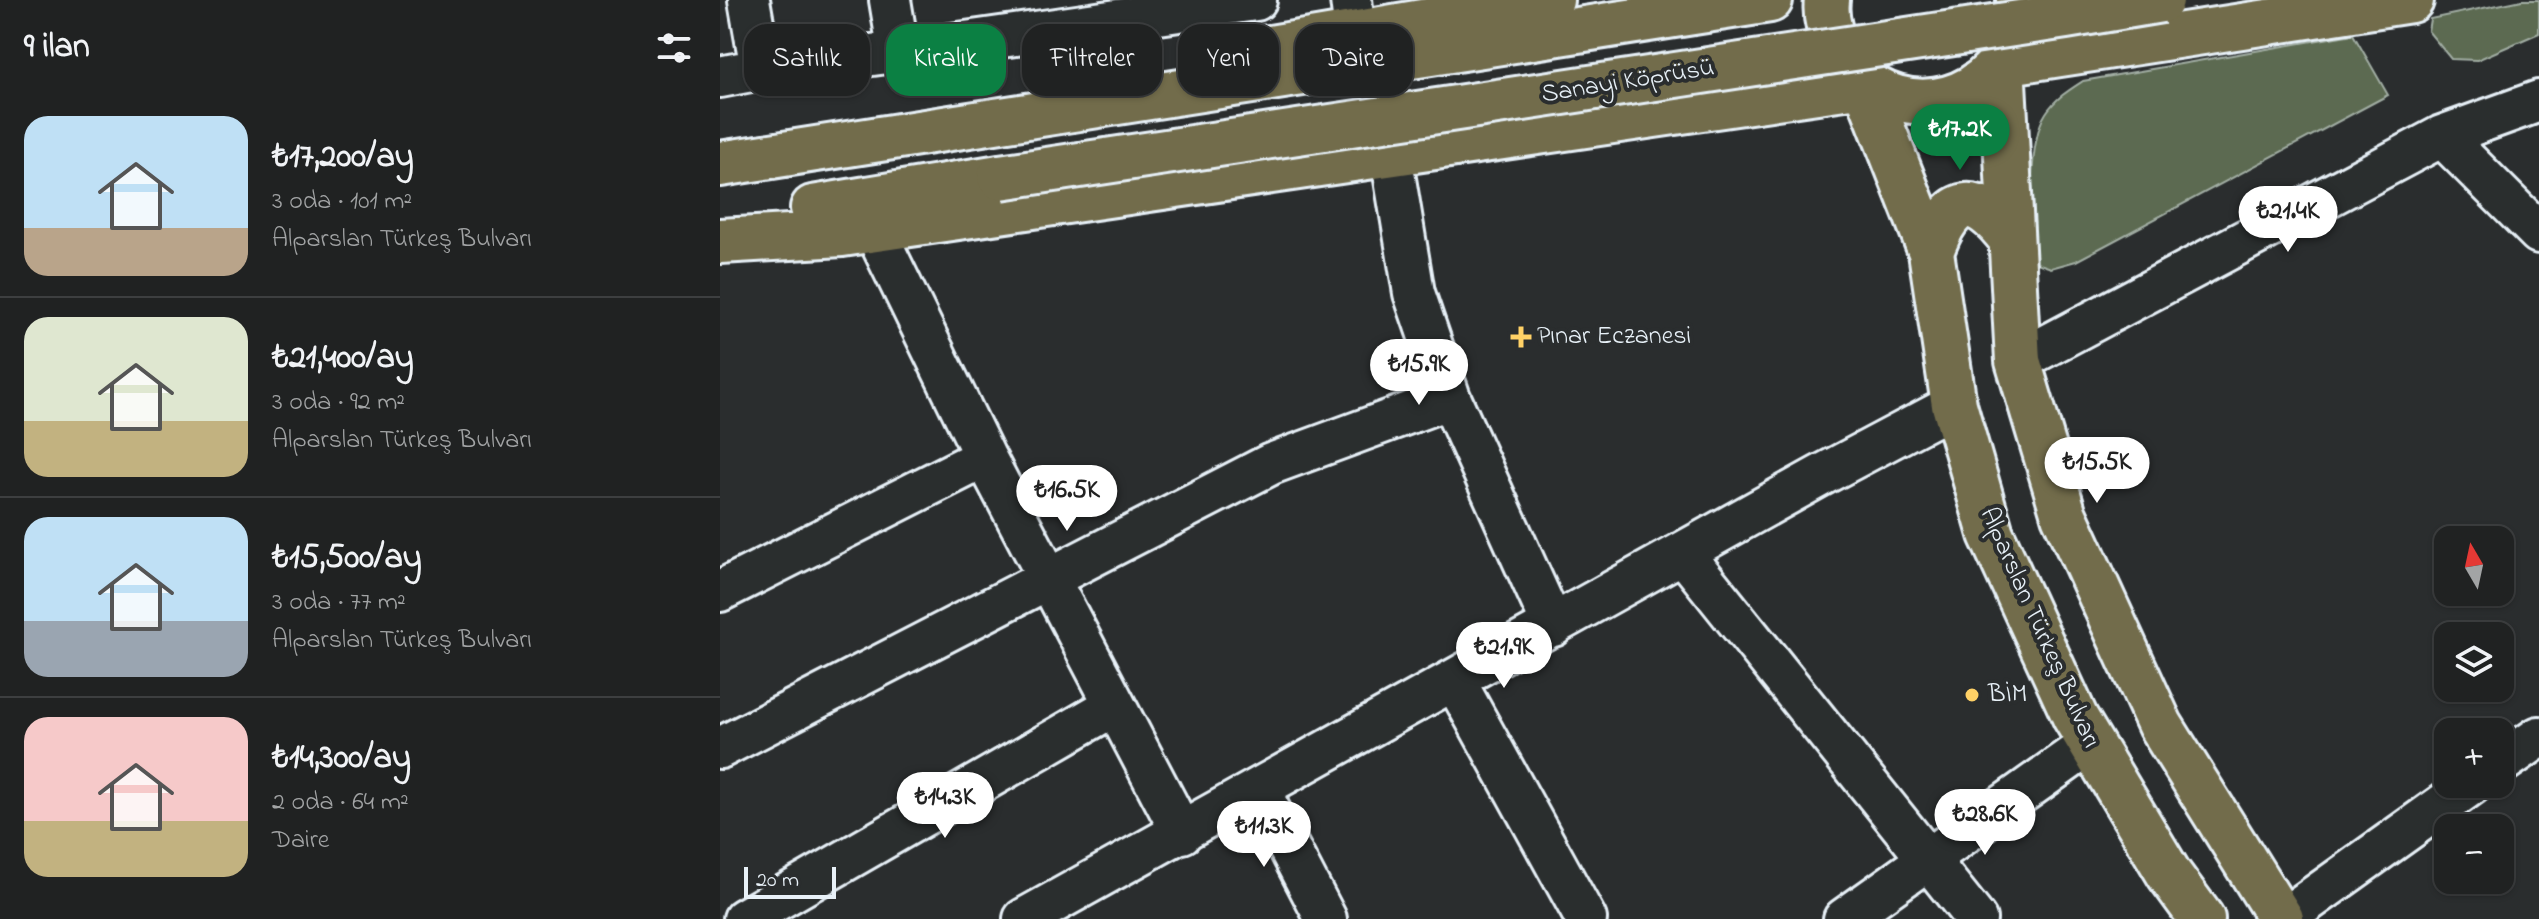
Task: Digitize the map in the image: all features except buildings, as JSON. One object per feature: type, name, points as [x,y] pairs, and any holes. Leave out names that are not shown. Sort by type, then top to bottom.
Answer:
[{"type":"main road","points":[[720,148],[815,123],[1353,17],[1551,0]]},
{"type":"main road","points":[[720,164],[1770,0]]},
{"type":"main road","points":[[1827,0],[1831,36],[1844,62],[1865,84],[1892,98],[1923,103],[1953,98],[1980,84],[2002,63],[2015,36],[2019,0]]},
{"type":"main road","name":"Sanayi Köprüsü","points":[[720,224],[1000,177],[2161,0]]},
{"type":"main road","points":[[2002,63],[2411,0]]},
{"type":"main road","points":[[2002,63],[2018,361],[2064,515],[2160,725],[2282,919]]},
{"type":"main road","points":[[720,241],[842,234],[1865,84]]},
{"type":"main road","name":"Alparslan Türkeş Bulvarı","points":[[1865,84],[1931,252],[1954,405],[1991,534],[2075,717],[2162,862],[2202,919]]},
{"type":"main road","points":[[1931,252],[1941,224],[1949,214],[1964,205],[1980,207],[1995,218],[2011,239]]},
{"type":"street","points":[[749,0],[753,24]]},
{"type":"street","points":[[890,0],[894,24]]},
{"type":"street","points":[[1001,24],[1028,16],[1256,0]]},
{"type":"street","points":[[720,77],[744,72]]},
{"type":"street","points":[[2018,361],[2442,136],[2539,101]]},
{"type":"street","points":[[2442,136],[2539,233]]},
{"type":"street","points":[[1391,155],[1414,293],[1450,398],[1553,626]]},
{"type":"street","points":[[874,229],[985,457],[1182,833]]},
{"type":"street","points":[[720,748],[1271,464],[1450,398]]},
{"type":"street","points":[[1024,919],[1068,908],[1182,833],[1954,405]]},
{"type":"street","points":[[720,591],[985,457]]},
{"type":"street","points":[[1683,553],[1976,919]]},
{"type":"street","points":[[1455,681],[1586,919]]},
{"type":"street","points":[[744,919],[1115,705]]},
{"type":"street","points":[[2514,754],[2539,737]]},
{"type":"street","points":[[1844,919],[2090,744]]},
{"type":"street","points":[[1259,790],[1326,919]]},
{"type":"street","points":[[2282,919],[2452,798]]},
{"type":"green space","points":[[2522,0],[2539,0],[2539,33],[2477,60],[2451,59],[2428,31],[2430,19]]},
{"type":"green space","points":[[2353,34],[2388,95],[2076,261],[2051,268],[2034,262],[2032,185],[2036,143],[2046,113],[2068,91],[2083,81]]},
{"type":"place","name":"Pınar Eczanesi","points":[[1521,337]]},
{"type":"place","name":"BİM","points":[[1972,695]]}]
